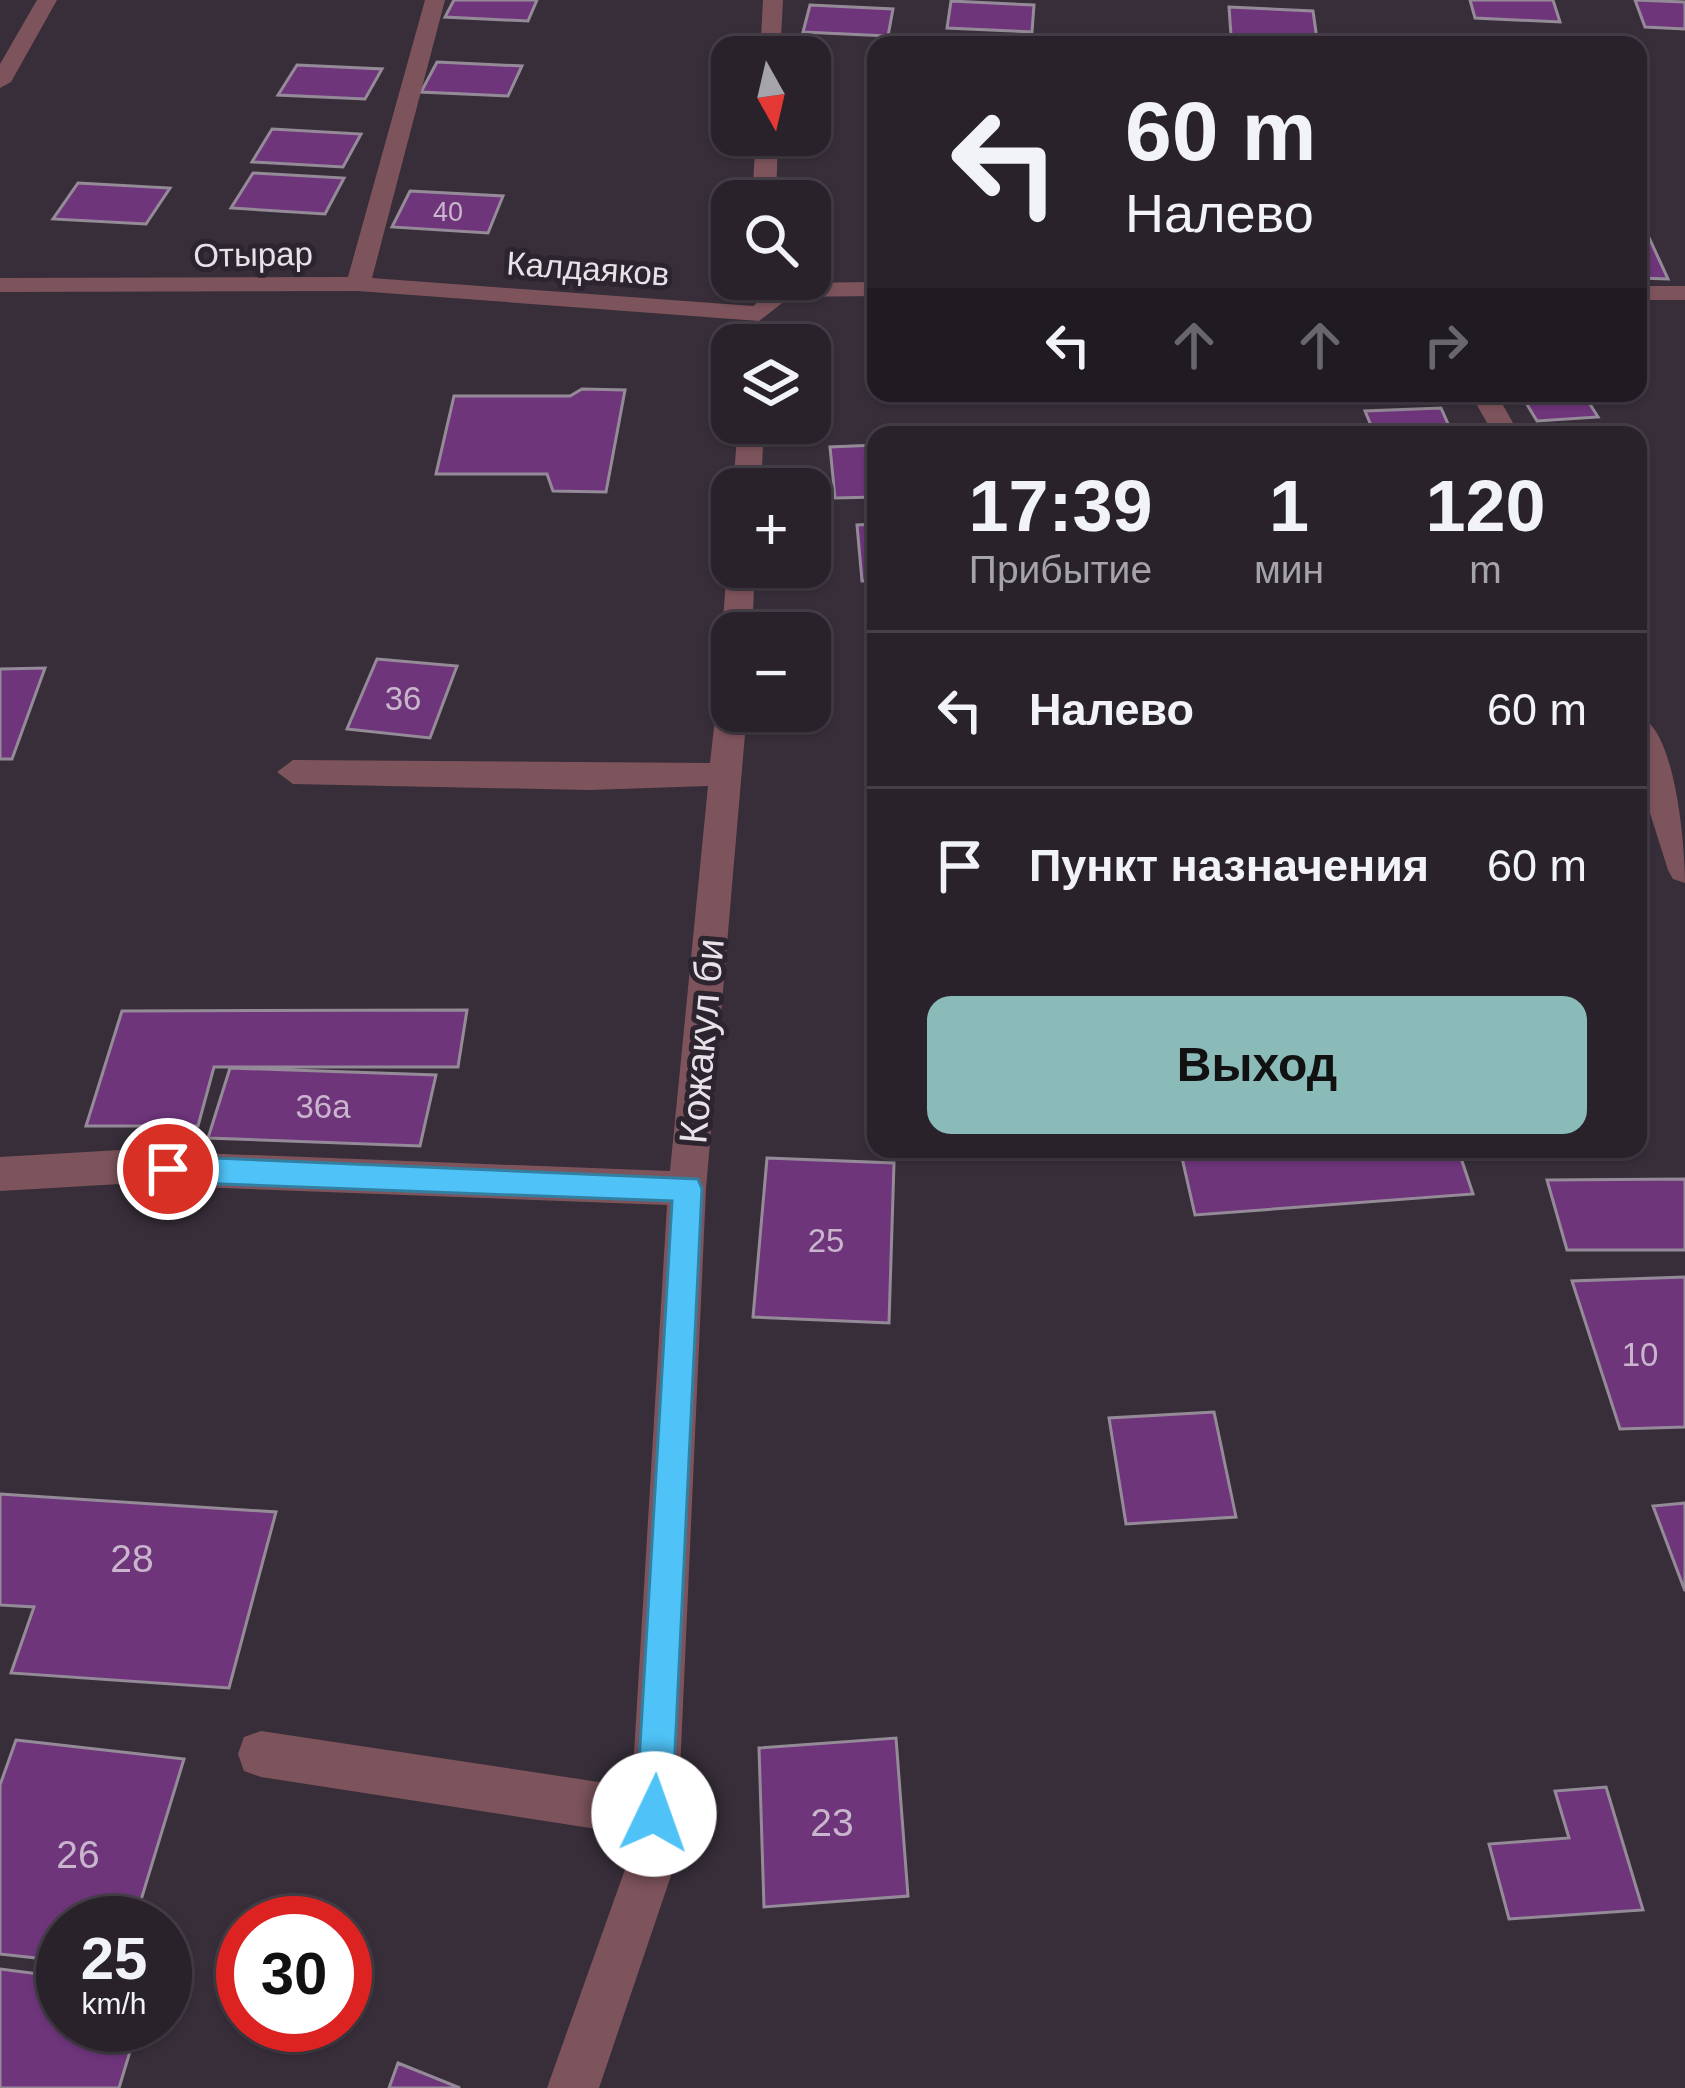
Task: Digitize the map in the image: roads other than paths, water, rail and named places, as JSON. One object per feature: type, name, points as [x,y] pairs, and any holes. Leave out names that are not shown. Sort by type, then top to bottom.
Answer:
[{"type":"street","points":[[0,82],[47,0]]},
{"type":"street","name":"Отырар","points":[[0,285],[358,284],[435,0]]},
{"type":"street","points":[[771,36],[773,0]]},
{"type":"street","name":"Калдаяков","points":[[358,284],[759,314]]},
{"type":"street","points":[[759,314],[784,290],[867,289]]},
{"type":"street","points":[[1647,293],[1685,293]]},
{"type":"street","points":[[758,324],[759,300]]},
{"type":"street","name":"Кожакул би","points":[[573,2088],[652,1862],[687,1189],[730,732]]},
{"type":"street","points":[[1647,754],[1685,870]]},
{"type":"street","points":[[293,772],[589,778],[727,774]]},
{"type":"street","points":[[0,1174],[120,1167],[687,1189]]},
{"type":"street","points":[[261,1754],[654,1814]]}]
